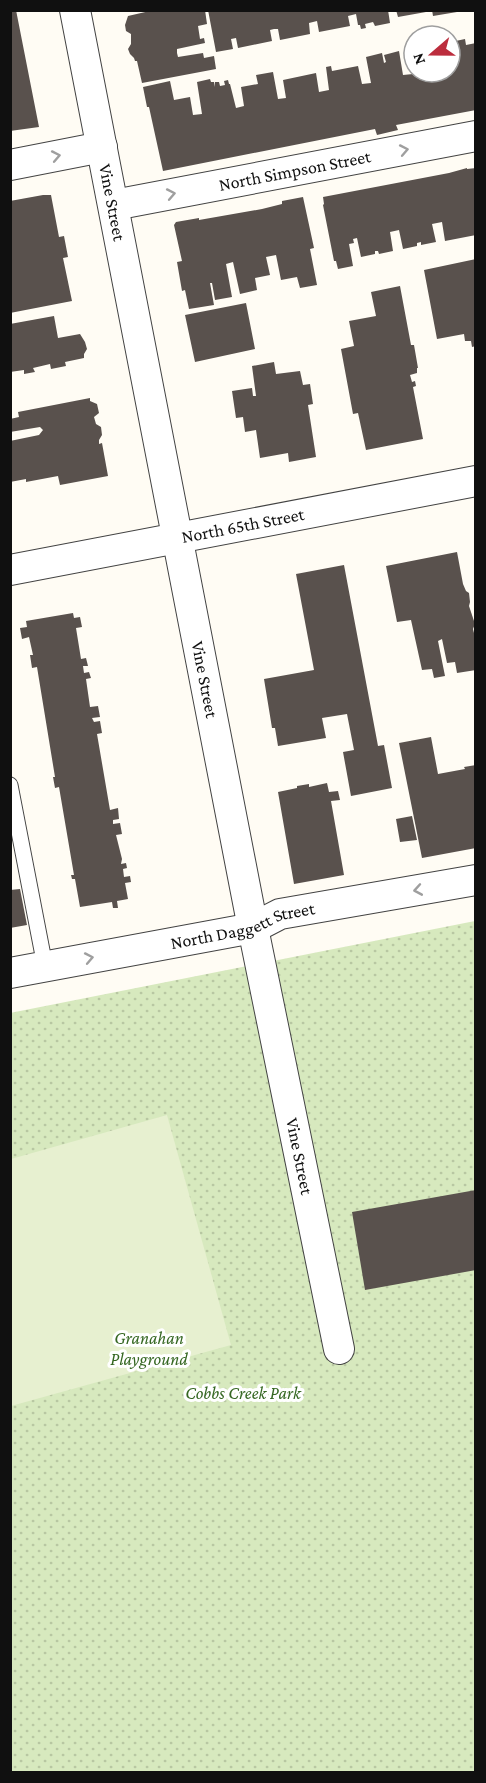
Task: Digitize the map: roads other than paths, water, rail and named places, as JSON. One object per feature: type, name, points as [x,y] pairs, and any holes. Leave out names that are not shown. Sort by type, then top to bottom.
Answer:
[{"type":"street","name":"Vine Street","points":[[75,10],[253,928],[339,1349]]},
{"type":"street","name":"North Simpson Street","points":[[114,205],[476,136]]},
{"type":"street","points":[[10,165],[102,147]]},
{"type":"street","name":"North 65th Street","points":[[10,570],[476,481]]},
{"type":"street","name":"North Daggett Street","points":[[10,973],[253,928],[279,914],[476,880]]},
{"type":"lane","points":[[10,785],[45,966]]},
{"type":"park label","name":"Granahan Playground","points":[[149,1348]]},
{"type":"park label","name":"Cobbs Creek Park","points":[[243,1393]]}]
